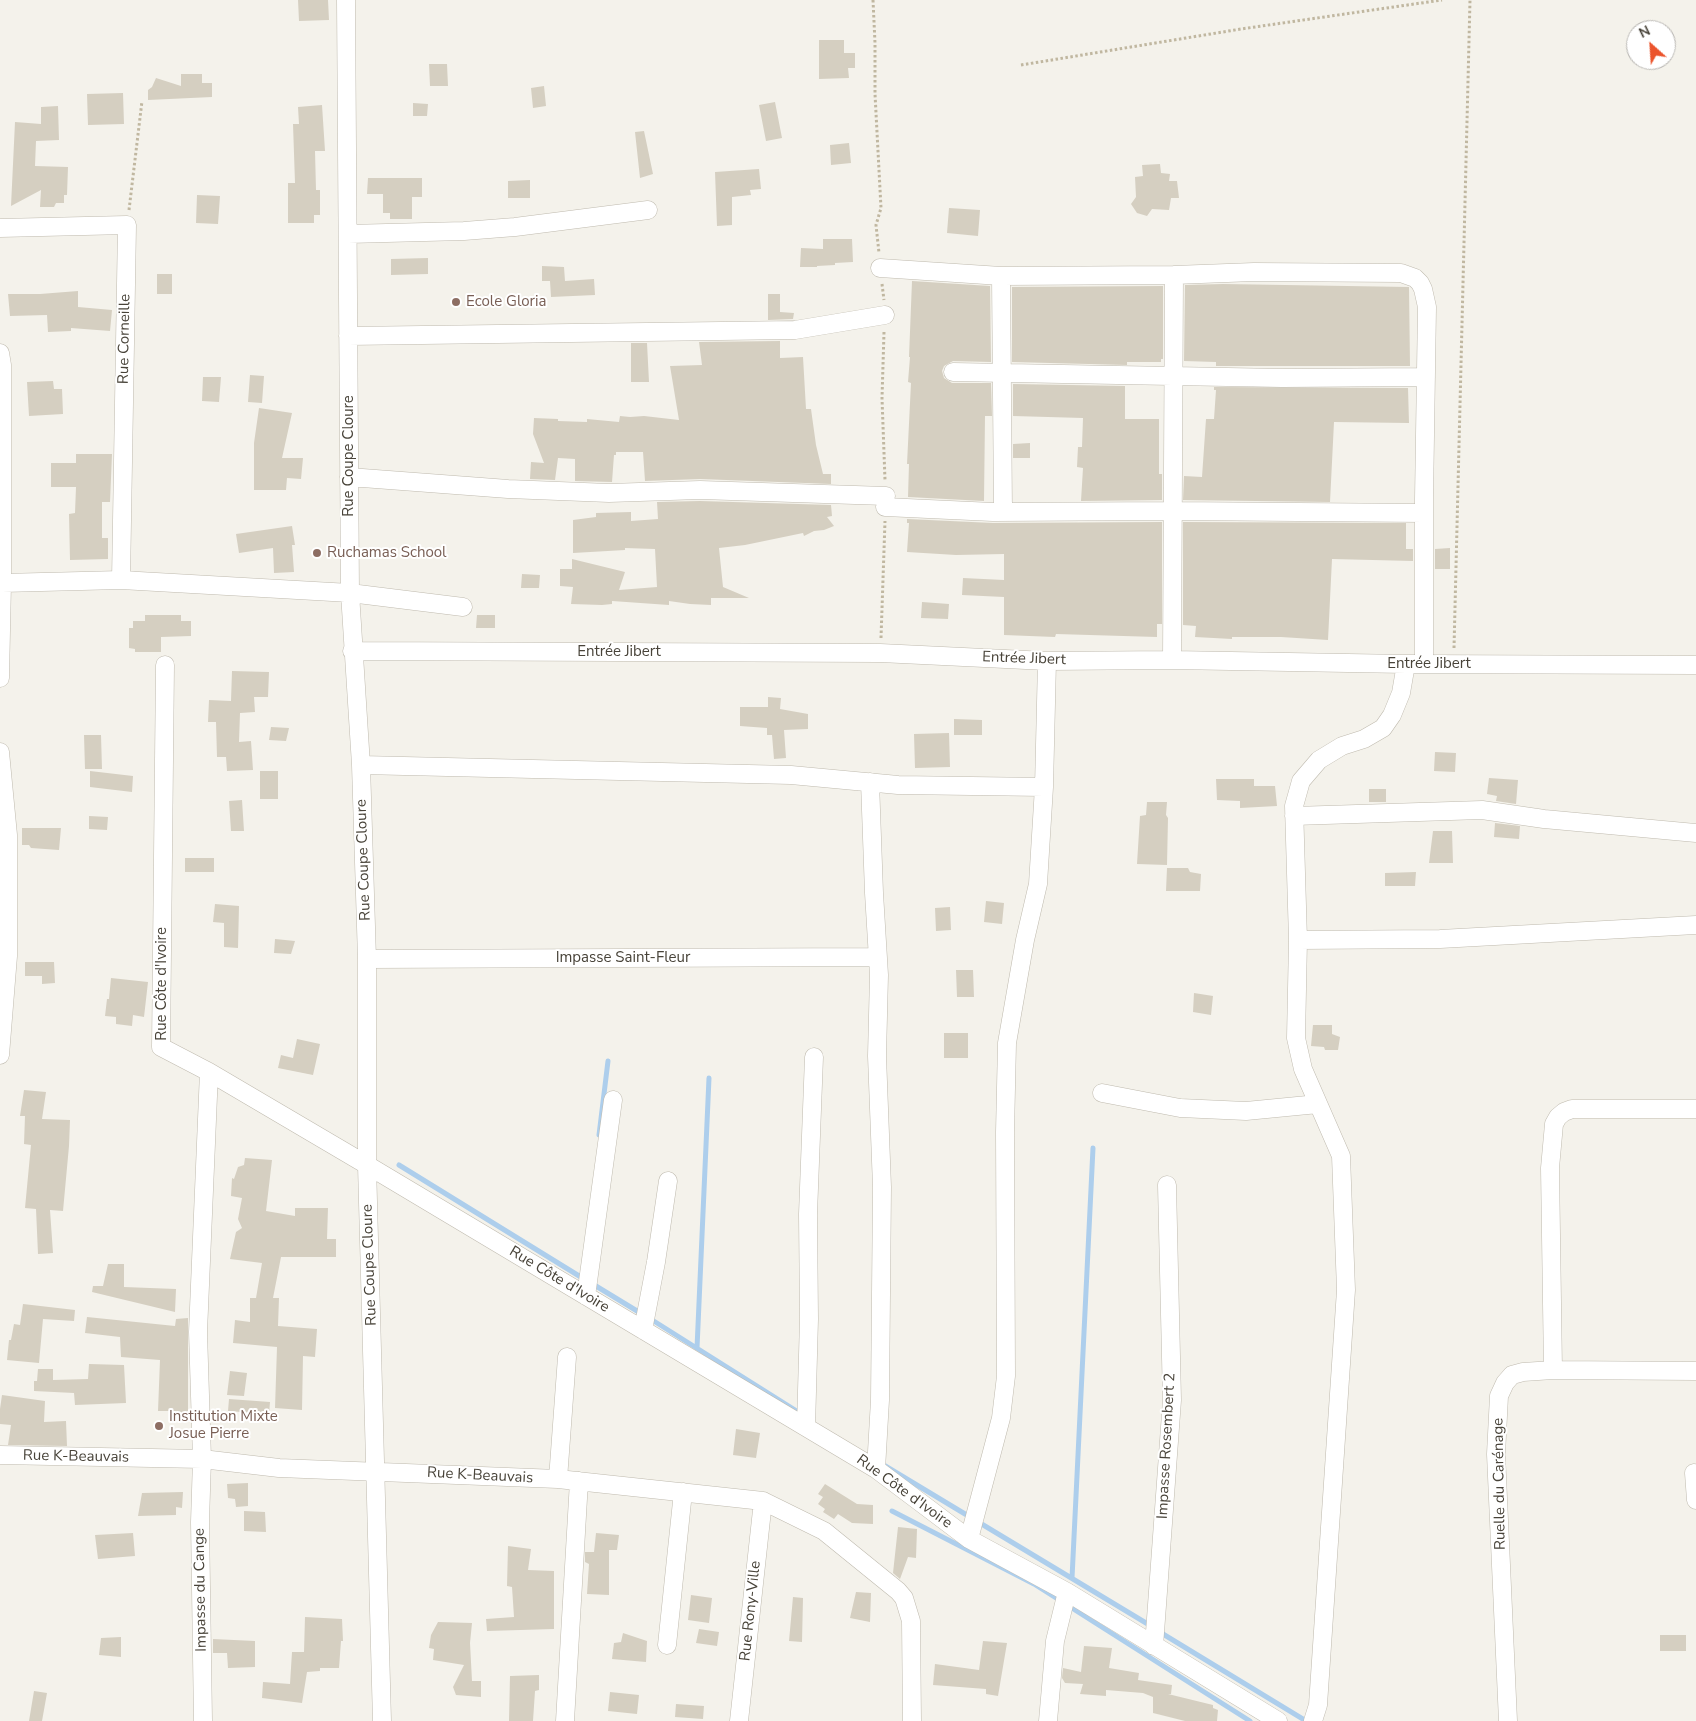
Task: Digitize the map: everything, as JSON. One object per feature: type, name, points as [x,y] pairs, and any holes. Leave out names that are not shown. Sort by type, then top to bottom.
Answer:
[{"type":"street","name":"Rue Coupe Cloure","points":[[346,0],[350,593],[352,650],[361,765],[367,960],[366,1165],[382,1721]]},
{"type":"street","points":[[348,234],[464,231],[515,227],[648,210]]},
{"type":"street","points":[[0,228],[127,225]]},
{"type":"street","name":"Rue Corneille","points":[[122,580],[127,225]]},
{"type":"street","points":[[880,268],[1001,276],[1174,275],[1254,272],[1401,273],[1415,278],[1423,289],[1427,307],[1424,664]]},
{"type":"street","points":[[1172,660],[1174,275]]},
{"type":"street","points":[[1001,276],[1003,512]]},
{"type":"street","points":[[348,336],[795,330],[885,315]]},
{"type":"street","points":[[0,361],[2,583],[0,678]]},
{"type":"street","points":[[952,372],[1173,377],[1426,377]]},
{"type":"street","points":[[349,477],[508,489],[608,493],[700,490],[886,501],[1003,512],[1424,513]]},
{"type":"street","points":[[2,583],[122,580],[350,593],[463,607]]},
{"type":"street","name":"Entrée Jibert","points":[[352,650],[880,653],[1046,661],[1172,660],[1406,664],[1696,665]]},
{"type":"street","points":[[969,1539],[1001,1418],[1006,1376],[1005,1132],[1007,1043],[1025,940],[1038,884],[1044,787],[1046,661]]},
{"type":"street","points":[[1313,1721],[1318,1705],[1346,1290],[1341,1156],[1303,1068],[1296,1038],[1298,940],[1294,806],[1301,781],[1319,760],[1342,746],[1364,739],[1383,728],[1392,715],[1401,693],[1406,664]]},
{"type":"street","name":"Rue Côte d'Ivoire","points":[[165,665],[161,1047],[210,1072],[876,1469],[969,1539],[1066,1592],[1278,1721]]},
{"type":"street","points":[[0,752],[8,844],[8,956],[0,1055]]},
{"type":"street","points":[[361,765],[791,775],[898,785],[1044,787]]},
{"type":"street","points":[[870,782],[879,975],[877,1056],[882,1187],[880,1400],[876,1469]]},
{"type":"street","points":[[1294,816],[1482,810],[1544,819],[1696,834]]},
{"type":"street","points":[[1298,940],[1440,939],[1696,925]]},
{"type":"street","name":"Impasse Saint-Fleur","points":[[367,960],[878,957]]},
{"type":"street","points":[[806,1427],[809,1319],[808,1214],[814,1057]]},
{"type":"street","name":"Impasse du Cange","points":[[203,1721],[200,1522],[202,1459],[198,1332],[210,1072]]},
{"type":"street","points":[[1102,1093],[1180,1108],[1246,1111],[1318,1104]]},
{"type":"street","points":[[586,1296],[612,1100]]},
{"type":"street","points":[[1553,1370],[1550,1168],[1554,1124],[1564,1112],[1572,1110],[1696,1110]]},
{"type":"street","points":[[643,1330],[656,1262],[668,1181]]},
{"type":"street","name":"Impasse Rosembert 2","points":[[1154,1646],[1172,1400],[1167,1185]]},
{"type":"street","points":[[558,1479],[567,1357]]},
{"type":"street","name":"Ruelle du Carénage","points":[[1508,1721],[1496,1454],[1500,1396],[1505,1383],[1512,1375],[1523,1372],[1553,1370],[1696,1371]]},
{"type":"street","name":"Rue K-Beauvais","points":[[0,1455],[202,1459],[279,1468],[558,1479],[763,1501],[824,1531],[898,1591],[907,1607],[911,1621],[912,1721]]},
{"type":"street","points":[[1694,1473],[1696,1500]]},
{"type":"street","points":[[565,1721],[579,1481]]},
{"type":"street","points":[[667,1645],[683,1492]]},
{"type":"street","name":"Rue Rony-Ville","points":[[739,1721],[763,1501]]},
{"type":"street","points":[[1048,1721],[1055,1642],[1066,1592]]},
{"type":"path","points":[[1021,65],[1241,29],[1442,0]]},
{"type":"path","points":[[1453,664],[1470,0]]},
{"type":"path","points":[[127,225],[142,102]]},
{"type":"building","points":[[298,0],[328,0],[329,20],[299,21]]},
{"type":"building","points":[[819,40],[844,40],[844,53],[855,53],[855,68],[848,68],[849,78],[819,79]]},
{"type":"building","points":[[429,64],[447,64],[448,86],[430,86]]},
{"type":"building","points":[[181,74],[202,74],[202,83],[212,83],[212,97],[148,100],[148,90],[152,87],[156,78],[181,86]]},
{"type":"building","points":[[544,86],[546,106],[533,108],[531,88]]},
{"type":"building","points":[[123,93],[124,124],[88,125],[87,94]]},
{"type":"building","points":[[775,102],[782,138],[766,141],[759,105]]},
{"type":"building","points":[[413,103],[428,104],[427,116],[413,116]]},
{"type":"building","points":[[322,105],[325,151],[315,151],[316,190],[320,190],[320,215],[314,215],[314,223],[288,223],[288,183],[295,183],[293,124],[299,124],[298,107]]},
{"type":"building","points":[[58,106],[59,140],[36,141],[35,166],[68,167],[67,195],[64,195],[64,203],[56,203],[54,207],[40,207],[41,190],[11,206],[15,122],[41,124],[41,107]]},
{"type":"building","points":[[644,131],[653,174],[640,178],[635,132]]},
{"type":"building","points":[[849,143],[851,163],[831,165],[830,145]]},
{"type":"building","points":[[1160,164],[1161,173],[1170,174],[1169,181],[1177,181],[1179,198],[1171,198],[1169,210],[1152,209],[1147,216],[1137,213],[1131,204],[1136,197],[1135,177],[1143,176],[1142,165]]},
{"type":"building","points":[[759,169],[761,189],[750,190],[751,195],[732,197],[732,225],[717,226],[715,172]]},
{"type":"building","points":[[368,178],[422,178],[422,197],[412,197],[412,219],[390,219],[390,213],[383,213],[383,194],[367,194]]},
{"type":"building","points":[[530,180],[530,198],[508,198],[508,181]]},
{"type":"building","points":[[197,195],[220,196],[218,224],[196,223]]},
{"type":"building","points":[[949,208],[980,210],[978,236],[947,233]]},
{"type":"building","points":[[823,239],[852,239],[853,262],[817,267],[800,267],[801,248],[823,249]]},
{"type":"building","points":[[428,258],[428,274],[391,275],[391,259]]},
{"type":"building","points":[[542,266],[564,267],[565,281],[594,279],[595,295],[551,297],[550,281],[542,281]]},
{"type":"building","points":[[157,274],[172,274],[172,294],[157,294]]},
{"type":"building","points":[[912,281],[990,286],[991,362],[953,361],[944,366],[942,371],[944,378],[952,383],[991,383],[992,416],[985,416],[984,501],[908,497],[909,464],[907,464],[911,383],[908,382]]},
{"type":"building","points":[[1185,285],[1409,287],[1410,366],[1216,366],[1216,362],[1184,361]]},
{"type":"building","points":[[1163,286],[1163,359],[1161,359],[1161,362],[1127,362],[1127,365],[1012,362],[1012,287]]},
{"type":"building","points":[[78,291],[78,307],[112,310],[110,331],[71,328],[71,331],[48,332],[47,315],[10,316],[8,294]]},
{"type":"building","points":[[768,294],[780,294],[780,312],[794,313],[793,319],[768,320]]},
{"type":"building","points":[[780,341],[780,358],[803,357],[806,409],[811,409],[816,445],[823,474],[831,474],[831,484],[700,479],[645,481],[643,452],[616,452],[616,455],[614,455],[612,482],[575,481],[575,459],[558,458],[555,480],[530,479],[531,462],[544,463],[533,434],[534,418],[558,419],[558,421],[587,422],[587,419],[619,422],[620,416],[644,416],[679,420],[670,366],[702,365],[699,342]]},
{"type":"building","points":[[631,343],[647,343],[649,382],[631,382]]},
{"type":"building","points":[[250,375],[264,376],[262,403],[248,402]]},
{"type":"building","points":[[203,377],[221,377],[219,402],[202,401]]},
{"type":"building","points":[[53,381],[54,389],[62,389],[63,414],[29,416],[27,382]]},
{"type":"building","points":[[1013,384],[1125,386],[1125,419],[1159,419],[1159,474],[1162,474],[1162,500],[1081,501],[1083,468],[1077,467],[1078,447],[1082,447],[1083,418],[1013,416]]},
{"type":"building","points":[[1214,387],[1408,388],[1409,423],[1334,422],[1330,502],[1183,500],[1184,476],[1202,477],[1206,419],[1214,419],[1216,390],[1214,390]]},
{"type":"building","points":[[259,408],[292,413],[282,458],[303,458],[301,479],[287,478],[286,490],[254,490],[254,443]]},
{"type":"building","points":[[1030,443],[1030,458],[1013,458],[1013,444]]},
{"type":"building","points":[[76,454],[112,454],[110,502],[102,502],[102,538],[108,538],[108,559],[70,560],[69,514],[75,513],[76,487],[51,487],[51,463],[76,463]]},
{"type":"building","points":[[700,501],[831,505],[832,516],[827,517],[834,526],[814,531],[804,536],[803,533],[745,545],[719,548],[723,587],[749,598],[711,598],[711,605],[669,601],[669,605],[612,601],[612,604],[602,605],[571,604],[573,587],[560,586],[560,569],[572,569],[572,559],[625,572],[619,590],[657,587],[655,549],[625,548],[625,550],[573,553],[573,520],[596,517],[596,513],[631,512],[631,521],[658,519],[657,502]]},
{"type":"building","points":[[907,519],[993,523],[1162,522],[1162,624],[1157,624],[1157,637],[1056,634],[1055,637],[1004,635],[1004,597],[962,595],[963,578],[1004,580],[1004,554],[956,555],[907,552],[909,523],[907,523]]},
{"type":"building","points":[[1183,522],[1406,523],[1406,549],[1413,549],[1413,561],[1332,559],[1328,640],[1281,637],[1232,637],[1232,639],[1195,637],[1196,626],[1183,625]]},
{"type":"building","points":[[292,526],[295,545],[292,545],[294,572],[274,573],[273,548],[239,553],[236,534]]},
{"type":"building","points":[[1450,548],[1450,569],[1435,569],[1435,549]]},
{"type":"building","points":[[522,574],[540,575],[539,588],[521,588]]},
{"type":"building","points":[[922,602],[949,604],[948,619],[921,618]]},
{"type":"building","points":[[145,615],[181,615],[181,621],[191,621],[191,636],[161,637],[161,652],[135,652],[135,649],[129,648],[129,628],[133,628],[133,621],[145,621]]},
{"type":"building","points":[[477,615],[495,615],[495,628],[476,628]]},
{"type":"building","points":[[232,671],[269,672],[268,697],[254,697],[255,712],[240,713],[239,742],[251,741],[253,770],[227,771],[226,757],[217,757],[216,722],[208,722],[209,700],[231,701]]},
{"type":"building","points":[[768,697],[781,698],[780,709],[808,714],[808,729],[784,730],[786,758],[774,759],[772,735],[767,735],[767,728],[740,726],[740,707],[768,707]]},
{"type":"building","points":[[954,719],[982,720],[982,735],[954,735]]},
{"type":"building","points":[[271,727],[289,728],[286,741],[269,740]]},
{"type":"building","points":[[949,733],[950,767],[915,768],[914,734]]},
{"type":"building","points":[[84,735],[101,735],[102,769],[85,769]]},
{"type":"building","points":[[1435,752],[1456,753],[1455,772],[1434,771]]},
{"type":"building","points":[[90,771],[133,776],[132,792],[90,787]]},
{"type":"building","points":[[260,771],[278,771],[278,799],[260,799]]},
{"type":"building","points":[[1489,778],[1518,780],[1516,804],[1496,801],[1497,796],[1487,794]]},
{"type":"building","points":[[1216,779],[1254,779],[1254,786],[1275,786],[1277,806],[1240,808],[1240,801],[1217,800]]},
{"type":"building","points":[[1369,789],[1386,789],[1386,802],[1369,802]]},
{"type":"building","points":[[242,800],[244,831],[231,831],[229,801]]},
{"type":"building","points":[[1147,802],[1167,802],[1167,865],[1137,864],[1140,816],[1146,815]]},
{"type":"building","points":[[89,816],[108,817],[107,830],[89,829]]},
{"type":"building","points":[[1495,823],[1520,826],[1519,839],[1494,837]]},
{"type":"building","points":[[22,828],[61,828],[59,850],[31,848],[29,845],[22,845]]},
{"type":"building","points":[[1433,831],[1452,831],[1453,863],[1429,863]]},
{"type":"building","points":[[185,858],[214,858],[214,872],[185,872]]},
{"type":"building","points":[[1167,868],[1188,868],[1190,872],[1201,874],[1200,891],[1166,891]]},
{"type":"building","points":[[1416,872],[1415,886],[1385,886],[1385,873]]},
{"type":"building","points":[[986,901],[1004,903],[1002,924],[984,922]]},
{"type":"building","points":[[215,904],[239,906],[238,948],[224,947],[224,923],[213,922]]},
{"type":"building","points":[[950,907],[951,930],[936,931],[935,908]]},
{"type":"building","points":[[275,939],[295,941],[291,954],[274,953]]},
{"type":"building","points":[[25,962],[54,962],[55,983],[42,984],[42,976],[25,976]]},
{"type":"building","points":[[956,970],[973,970],[974,997],[957,997]]},
{"type":"building","points":[[111,978],[148,982],[144,1017],[133,1015],[132,1026],[116,1024],[116,1017],[105,1016]]},
{"type":"building","points":[[1194,993],[1213,996],[1211,1015],[1193,1012]]},
{"type":"building","points":[[1313,1025],[1332,1025],[1332,1034],[1340,1037],[1338,1050],[1325,1050],[1324,1047],[1311,1046]]},
{"type":"building","points":[[944,1033],[968,1033],[968,1058],[944,1058]]},
{"type":"building","points":[[297,1039],[320,1044],[313,1075],[278,1068],[281,1055],[293,1058]]},
{"type":"building","points":[[24,1090],[46,1092],[42,1119],[70,1120],[63,1211],[50,1210],[53,1253],[38,1254],[36,1209],[25,1208],[31,1145],[24,1144],[25,1116],[20,1116]]},
{"type":"building","points":[[245,1158],[272,1160],[266,1211],[295,1216],[295,1208],[328,1208],[327,1239],[336,1239],[336,1257],[281,1257],[273,1298],[279,1298],[278,1326],[317,1329],[315,1357],[303,1356],[302,1410],[275,1408],[277,1347],[233,1343],[235,1320],[250,1322],[250,1298],[256,1298],[262,1263],[230,1259],[236,1232],[242,1228],[238,1219],[242,1198],[231,1196],[232,1178],[234,1179],[238,1167],[244,1165]]},
{"type":"building","points":[[108,1264],[124,1264],[124,1287],[176,1289],[175,1312],[92,1292],[93,1286],[103,1286]]},
{"type":"building","points":[[23,1304],[75,1310],[74,1321],[43,1319],[39,1363],[7,1360],[9,1340],[11,1340],[14,1324],[20,1325]]},
{"type":"building","points":[[87,1317],[175,1326],[176,1319],[188,1318],[188,1418],[172,1417],[173,1411],[158,1411],[160,1360],[121,1357],[120,1337],[85,1333]]},
{"type":"building","points":[[89,1364],[124,1365],[126,1403],[75,1405],[74,1393],[34,1391],[34,1381],[37,1381],[38,1369],[53,1369],[53,1380],[88,1379]]},
{"type":"building","points":[[230,1371],[247,1373],[244,1396],[227,1395]]},
{"type":"building","points":[[2,1395],[45,1401],[44,1422],[66,1421],[67,1446],[8,1445],[11,1425],[0,1424]]},
{"type":"building","points":[[229,1399],[270,1402],[269,1414],[228,1411]]},
{"type":"building","points":[[736,1429],[760,1433],[756,1458],[733,1455]]},
{"type":"building","points":[[248,1483],[248,1506],[236,1507],[235,1499],[228,1498],[227,1484]]},
{"type":"building","points":[[825,1484],[857,1504],[873,1505],[873,1524],[852,1523],[838,1514],[834,1519],[823,1512],[825,1509],[818,1504],[823,1497],[818,1494]]},
{"type":"building","points":[[183,1492],[182,1508],[176,1507],[176,1515],[138,1516],[142,1493]]},
{"type":"building","points":[[244,1511],[265,1512],[266,1532],[244,1531]]},
{"type":"building","points":[[898,1527],[917,1529],[916,1558],[908,1557],[900,1579],[893,1573]]},
{"type":"building","points":[[133,1533],[135,1556],[98,1559],[95,1535]]},
{"type":"building","points":[[596,1533],[619,1535],[617,1550],[609,1550],[609,1595],[587,1594],[589,1564],[585,1562],[585,1552],[594,1552]]},
{"type":"building","points":[[508,1546],[531,1549],[528,1570],[554,1571],[554,1629],[487,1631],[486,1619],[514,1617],[512,1587],[507,1586]]},
{"type":"building","points":[[856,1592],[871,1593],[870,1622],[850,1618]]},
{"type":"building","points":[[691,1595],[712,1598],[709,1623],[688,1620]]},
{"type":"building","points":[[793,1597],[803,1598],[802,1642],[789,1641]]},
{"type":"building","points":[[305,1617],[342,1619],[343,1641],[341,1641],[339,1668],[320,1668],[320,1671],[307,1672],[302,1703],[262,1698],[263,1682],[290,1684],[292,1652],[304,1652]]},
{"type":"building","points":[[438,1622],[472,1623],[470,1643],[472,1681],[481,1681],[481,1697],[456,1695],[453,1687],[464,1665],[433,1660],[434,1649],[429,1648],[431,1635]]},
{"type":"building","points":[[699,1629],[719,1632],[717,1646],[696,1643]]},
{"type":"building","points":[[623,1633],[647,1641],[646,1662],[612,1659],[614,1643],[621,1642]]},
{"type":"building","points":[[1660,1635],[1686,1635],[1686,1651],[1660,1651]]},
{"type":"building","points":[[121,1637],[121,1657],[99,1655],[101,1638]]},
{"type":"building","points":[[213,1639],[255,1641],[255,1667],[228,1668],[227,1653],[213,1653]]},
{"type":"building","points":[[983,1641],[1007,1643],[998,1696],[986,1694],[986,1689],[933,1685],[935,1664],[979,1670]]},
{"type":"building","points":[[1084,1646],[1112,1648],[1109,1668],[1139,1673],[1138,1680],[1172,1685],[1171,1694],[1168,1694],[1213,1705],[1213,1708],[1218,1710],[1217,1721],[1185,1721],[1153,1713],[1153,1697],[1143,1693],[1106,1690],[1106,1696],[1080,1694],[1083,1684],[1065,1683],[1062,1678],[1063,1668],[1081,1672]]},
{"type":"building","points":[[539,1675],[539,1690],[535,1691],[533,1721],[509,1721],[510,1676]]},
{"type":"building","points":[[34,1691],[47,1693],[42,1721],[29,1721]]},
{"type":"building","points":[[610,1692],[639,1695],[637,1714],[608,1711]]},
{"type":"building","points":[[676,1704],[704,1706],[703,1719],[675,1717]]},
{"type":"waterway","points":[[599,1135],[608,1061]]},
{"type":"waterway","points":[[697,1348],[709,1078]]},
{"type":"waterway","points":[[1072,1578],[1093,1148]]},
{"type":"waterway","points":[[399,1165],[584,1279]]},
{"type":"waterway","points":[[591,1283],[642,1314]]},
{"type":"waterway","points":[[649,1318],[803,1415]]},
{"type":"waterway","points":[[882,1464],[1151,1626]]},
{"type":"waterway","points":[[892,1511],[1034,1584],[1250,1721]]},
{"type":"waterway","points":[[1158,1631],[1306,1721]]},
{"type":"place","name":"Ecole Gloria","points":[[456,302]]},
{"type":"place","name":"Ruchamas School","points":[[317,553]]},
{"type":"place","name":"Institution Mixte Josue Pierre","points":[[159,1426]]}]
